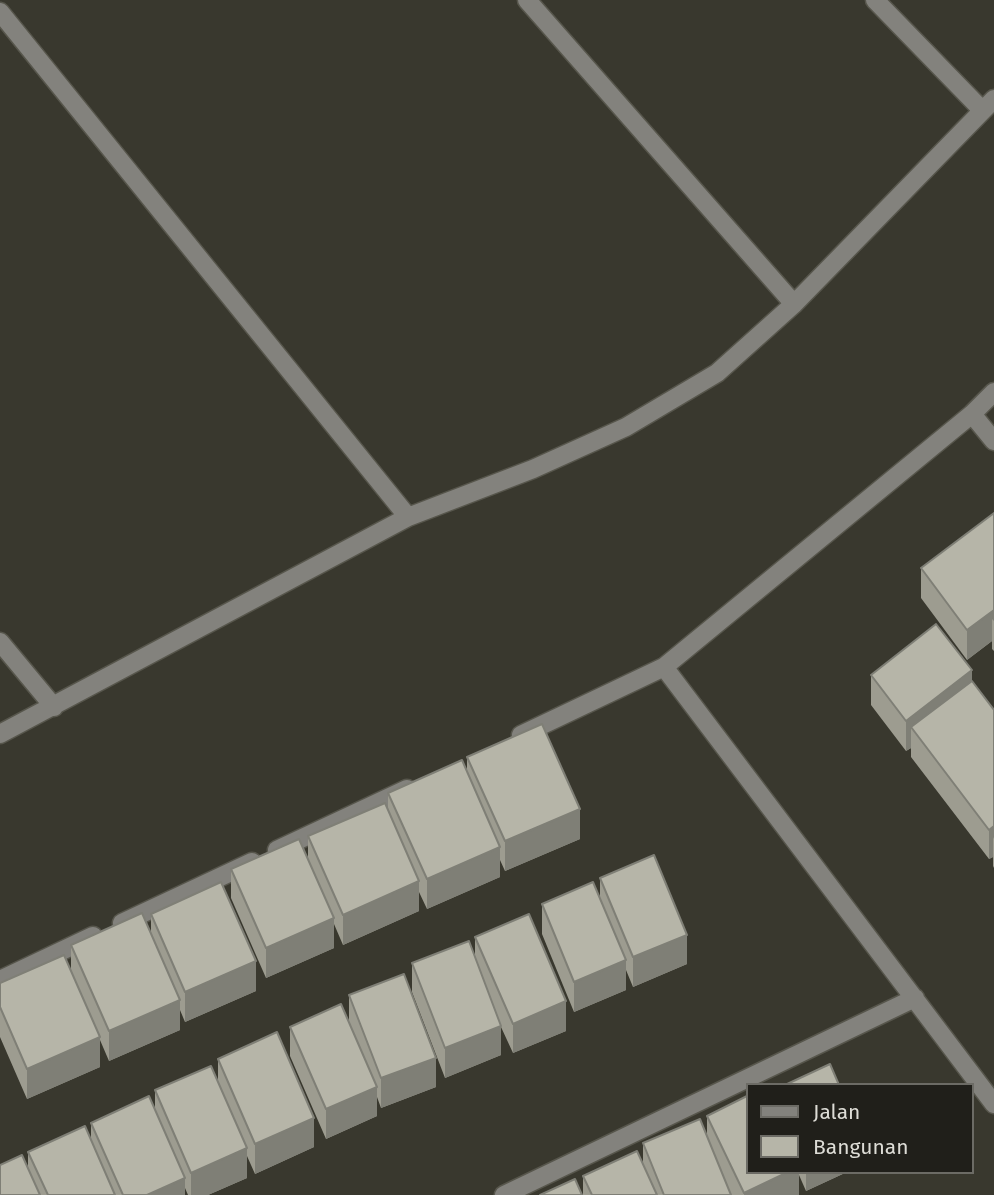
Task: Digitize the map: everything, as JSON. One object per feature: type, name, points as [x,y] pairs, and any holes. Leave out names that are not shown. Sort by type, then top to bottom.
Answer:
[{"type":"street","points":[[527,0],[794,304]]},
{"type":"street","points":[[0,734],[408,517],[533,469],[626,427],[716,373],[794,304],[988,104],[875,0]]},
{"type":"street","points":[[0,12],[408,517]]},
{"type":"street","points":[[501,744],[664,667],[972,414],[994,392]]},
{"type":"street","points":[[972,414],[994,441]]},
{"type":"street","points":[[0,642],[54,707]]},
{"type":"street","points":[[664,667],[994,1104]]},
{"type":"street","points":[[0,980],[426,779]]},
{"type":"street","points":[[505,1195],[915,998]]},
{"type":"building","points":[[994,513],[994,610],[967,630],[921,568]]},
{"type":"building","points":[[936,624],[972,670],[906,721],[871,675]]},
{"type":"building","points":[[972,681],[994,710],[994,826],[989,830],[911,727]]},
{"type":"building","points":[[542,724],[580,809],[505,841],[467,757]]},
{"type":"building","points":[[462,760],[500,847],[427,879],[388,793]]},
{"type":"building","points":[[385,803],[419,881],[343,915],[308,836]]},
{"type":"building","points":[[299,839],[334,918],[266,948],[231,869]]},
{"type":"building","points":[[654,855],[687,935],[633,957],[600,878]]},
{"type":"building","points":[[221,882],[256,961],[185,992],[151,914]]},
{"type":"building","points":[[593,882],[626,960],[574,982],[542,904]]},
{"type":"building","points":[[142,913],[180,1000],[109,1031],[71,945]]},
{"type":"building","points":[[529,914],[566,1001],[513,1024],[475,937]]},
{"type":"building","points":[[469,941],[501,1026],[445,1048],[412,963]]},
{"type":"building","points":[[64,955],[100,1037],[27,1069],[0,1007],[0,983]]},
{"type":"building","points":[[404,974],[436,1058],[381,1078],[349,995]]},
{"type":"building","points":[[341,1004],[377,1087],[326,1109],[290,1027]]},
{"type":"building","points":[[277,1032],[314,1118],[255,1144],[218,1059]]},
{"type":"building","points":[[830,1064],[838,1083],[789,1083]]},
{"type":"building","points":[[211,1066],[247,1148],[191,1173],[155,1090]]},
{"type":"building","points":[[149,1096],[185,1178],[147,1195],[123,1195],[91,1123]]},
{"type":"building","points":[[746,1096],[746,1174],[784,1174],[744,1193],[707,1116]]},
{"type":"building","points":[[700,1119],[731,1195],[664,1195],[643,1143]]},
{"type":"building","points":[[85,1126],[115,1195],[48,1195],[28,1152]]},
{"type":"building","points":[[637,1151],[657,1195],[592,1195],[583,1176]]},
{"type":"building","points":[[22,1155],[40,1195],[0,1195],[0,1165]]},
{"type":"building","points":[[575,1179],[582,1195],[540,1195]]}]
